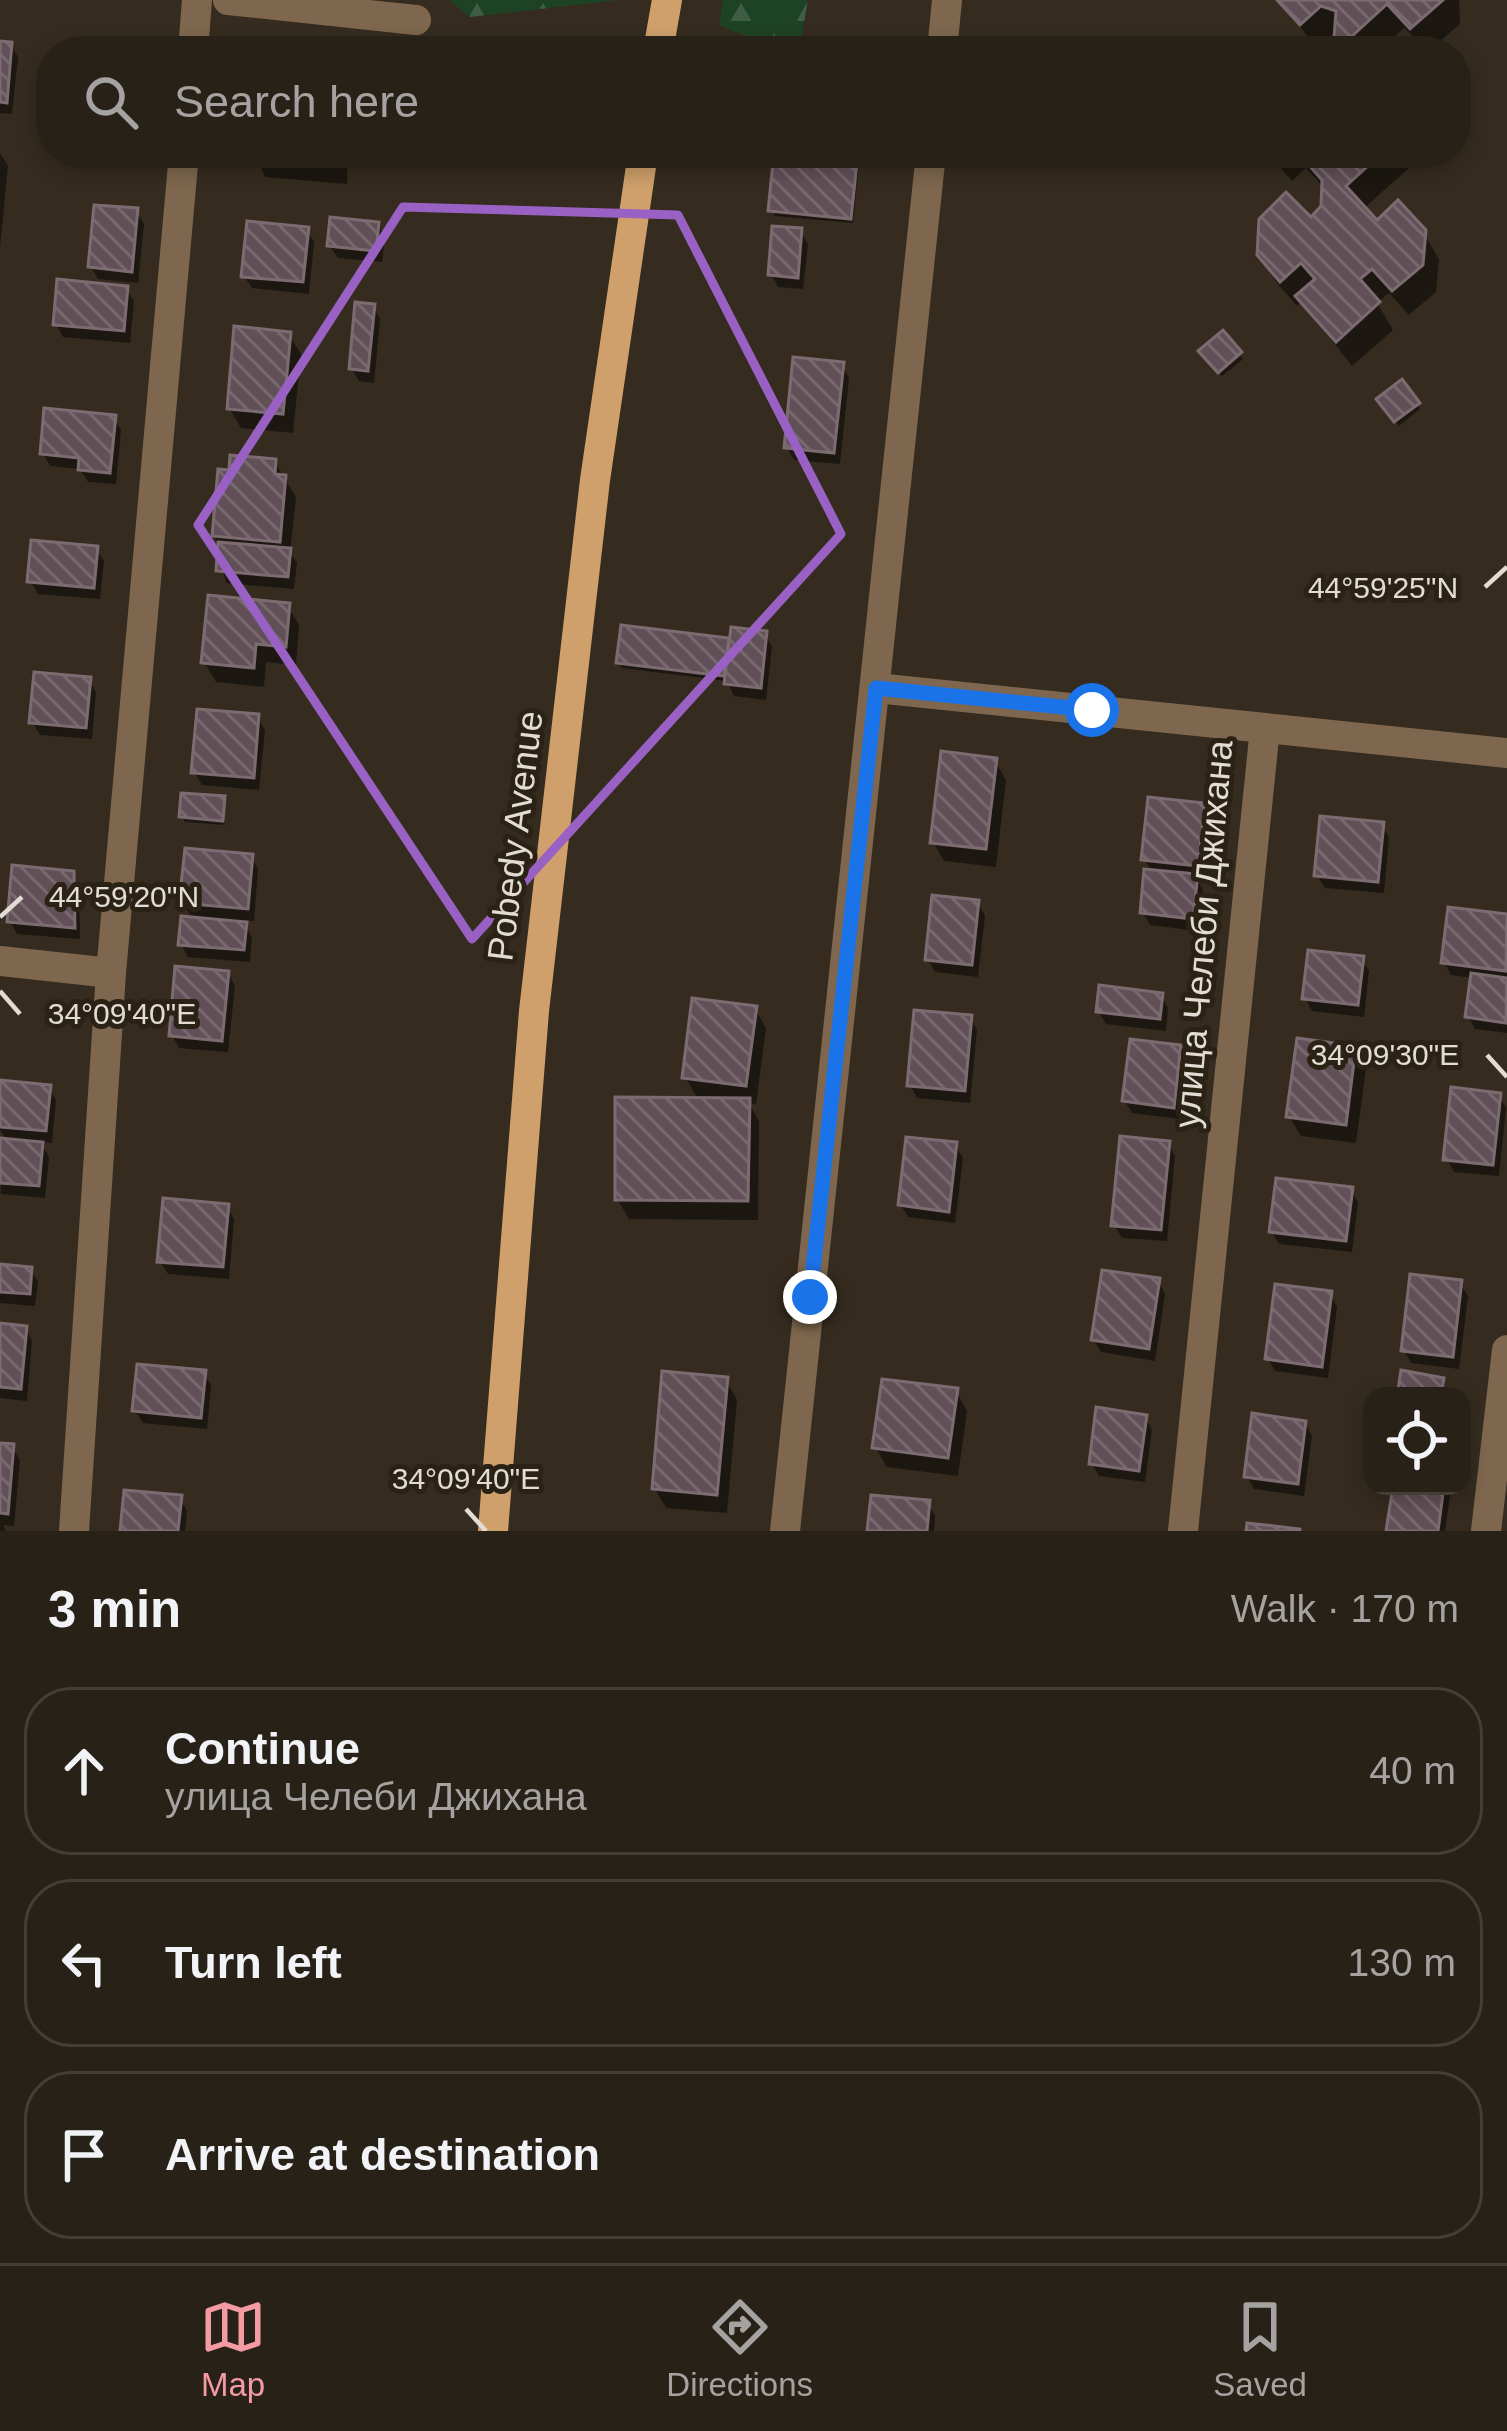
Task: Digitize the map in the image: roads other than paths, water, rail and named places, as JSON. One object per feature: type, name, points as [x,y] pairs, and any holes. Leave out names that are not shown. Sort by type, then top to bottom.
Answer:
[{"type":"main road","points":[[661,36],[667,0]]},
{"type":"main road","name":"Pobedy Avenue","points":[[493,1531],[534,1011],[596,480],[642,168]]},
{"type":"street","points":[[194,36],[197,0]]},
{"type":"street","points":[[228,0],[416,20]]},
{"type":"street","points":[[943,36],[947,0]]},
{"type":"street","points":[[74,1531],[111,973],[183,168]]},
{"type":"street","points":[[785,1531],[930,168]]},
{"type":"street","name":"улица Челеби Джихана","points":[[876,688],[1265,728],[1183,1531]]},
{"type":"street","points":[[1265,728],[1507,753]]},
{"type":"street","points":[[0,961],[111,973]]},
{"type":"street","points":[[1486,1531],[1507,1350]]}]
